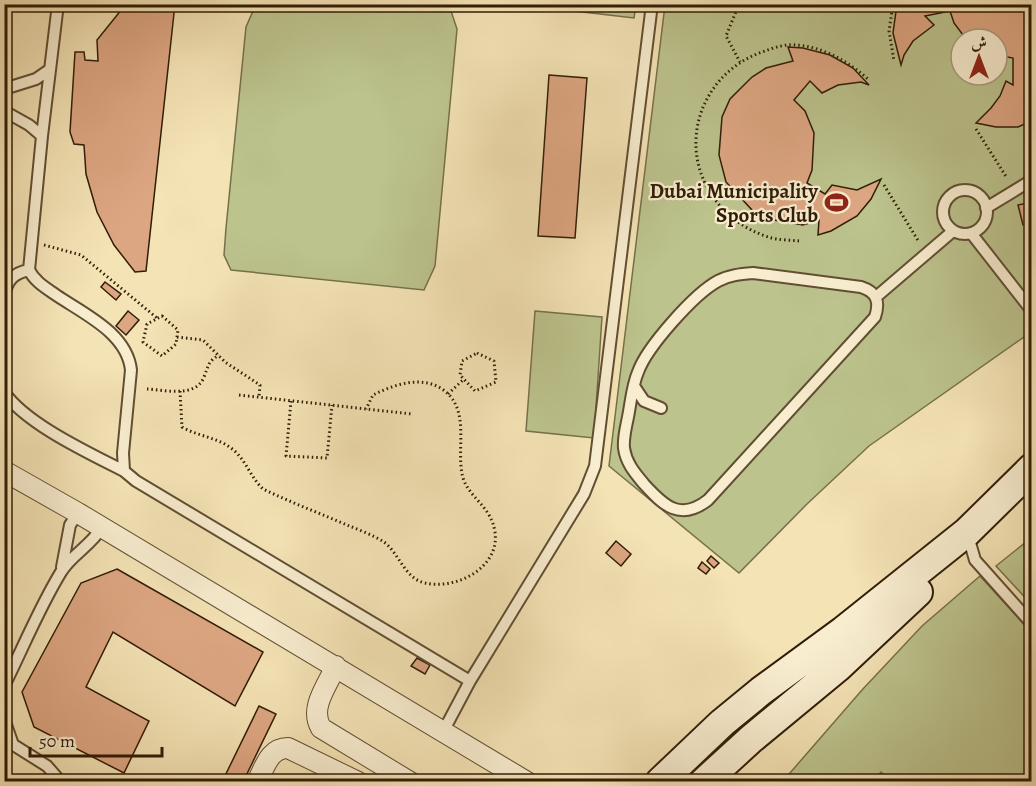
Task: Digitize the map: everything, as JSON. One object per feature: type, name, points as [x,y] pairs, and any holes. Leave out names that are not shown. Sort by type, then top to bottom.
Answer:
[{"type":"street","points":[[660,782],[722,723],[761,691],[843,632],[967,532],[1032,468]]},
{"type":"street","points":[[4,471],[444,730],[527,782]]},
{"type":"street","points":[[704,782],[885,624],[944,566],[967,532]]},
{"type":"street","points":[[336,666],[317,706],[317,722],[321,728],[410,782]]},
{"type":"street","points":[[257,782],[274,751],[288,748],[358,782]]},
{"type":"lane","points":[[58,4],[29,270],[38,282],[101,325],[125,348],[130,358],[124,471]]},
{"type":"lane","points":[[444,730],[470,681],[584,494],[595,466],[652,4]]},
{"type":"lane","points":[[4,89],[36,79],[49,70]]},
{"type":"lane","points":[[4,111],[29,125],[42,136]]},
{"type":"lane","points":[[986,208],[1032,180]]},
{"type":"lane","points":[[962,190],[973,192],[982,198],[986,208],[986,219],[980,228],[971,233],[962,234],[953,231],[945,223],[942,213],[945,202],[952,194],[962,190]]},
{"type":"lane","points":[[876,297],[953,231]]},
{"type":"lane","points":[[971,233],[1032,310]]},
{"type":"lane","points":[[4,296],[7,284],[12,277],[29,270]]},
{"type":"lane","points":[[753,273],[861,287],[870,290],[876,297],[878,307],[875,316],[708,500],[691,510],[681,511],[663,504],[630,465],[626,457],[624,440],[634,386],[643,361],[651,349],[704,291],[736,274],[753,273]]},
{"type":"lane","points":[[634,386],[644,401],[662,408]]},
{"type":"lane","points":[[4,392],[25,415],[124,471],[136,481],[470,681]]},
{"type":"lane","points":[[60,573],[70,525],[78,513]]},
{"type":"lane","points":[[4,686],[60,573],[73,556],[93,540],[102,527]]},
{"type":"lane","points":[[967,532],[975,560],[1032,624]]},
{"type":"lane","points":[[4,719],[8,741],[47,766],[61,782]]},
{"type":"path","points":[[739,4],[726,36],[740,62]]},
{"type":"path","points":[[893,4],[889,31],[894,61]]},
{"type":"path","points":[[800,241],[770,238],[742,227],[720,207],[704,183],[696,154],[697,125],[707,97],[725,73],[748,56],[776,47],[796,45],[838,57],[869,80]]},
{"type":"path","points":[[976,129],[1015,190]]},
{"type":"path","points":[[884,185],[927,254]]},
{"type":"path","points":[[31,242],[81,255],[157,318]]},
{"type":"path","points":[[162,316],[178,330],[176,345],[162,356],[143,342],[147,324],[157,318],[162,316]]},
{"type":"path","points":[[177,337],[203,340],[230,366],[260,385],[259,397]]},
{"type":"path","points":[[477,353],[494,361],[496,382],[475,391],[464,379],[460,375],[462,361],[477,353]]},
{"type":"path","points":[[147,390],[191,390],[203,380],[209,362],[219,355]]},
{"type":"path","points":[[448,394],[464,379]]},
{"type":"path","points":[[180,391],[182,427],[229,446],[241,456],[263,489],[385,543],[412,576],[419,581],[436,584],[469,578],[478,572],[494,546],[495,534],[491,517],[464,479],[461,465],[461,422],[458,411],[448,394],[429,383],[408,383],[373,395],[366,409]]},
{"type":"path","points":[[239,395],[412,414]]},
{"type":"path","points":[[291,401],[286,456],[327,458],[332,405]]},
{"type":"green space","points":[[256,4],[449,5],[457,29],[435,266],[424,290],[231,270],[224,255],[226,228],[246,27]]},
{"type":"green space","points":[[636,4],[634,18],[548,8],[548,5]]},
{"type":"green space","name":"Dubai Municipality Sports Club","points":[[665,5],[1031,5],[1031,332],[869,446],[807,504],[739,573],[609,466]]},
{"type":"green space","points":[[535,311],[602,317],[594,438],[526,431]]},
{"type":"green space","points":[[1031,538],[1031,604],[996,566]]},
{"type":"green space","points":[[980,576],[1031,632],[1031,781],[891,781],[881,772],[873,781],[783,781],[862,690],[922,626]]},
{"type":"building","points":[[126,4],[175,4],[146,271],[135,272],[114,245],[97,212],[86,174],[84,145],[74,144],[70,132],[75,52],[84,52],[85,60],[98,61],[97,40]]},
{"type":"building","points":[[897,4],[1032,4],[1032,121],[1018,127],[996,127],[976,123],[991,108],[1004,87],[1009,87],[1009,83],[1013,85],[1013,58],[1009,57],[1009,27],[957,27],[950,11],[925,16],[934,25],[913,41],[901,65],[893,33]]},
{"type":"building","points":[[788,47],[803,48],[830,55],[853,68],[869,85],[861,82],[838,85],[822,93],[810,81],[794,100],[805,111],[814,133],[812,170],[807,183],[825,194],[832,185],[857,190],[881,179],[871,199],[857,216],[831,231],[818,235],[819,220],[803,225],[774,220],[753,211],[726,182],[719,155],[722,117],[730,99],[752,77],[766,68],[793,61]]},
{"type":"building","points":[[549,75],[587,78],[575,238],[538,236]]},
{"type":"building","points":[[1032,202],[1032,224],[1023,225],[1018,205]]},
{"type":"building","points":[[105,282],[121,294],[116,300],[101,287]]},
{"type":"building","points":[[128,311],[139,320],[126,335],[116,326]]},
{"type":"building","points":[[616,541],[631,554],[621,566],[606,553]]},
{"type":"building","points":[[711,556],[719,563],[714,568],[707,561]]},
{"type":"building","points":[[702,562],[710,569],[706,574],[698,568]]},
{"type":"building","points":[[117,569],[263,652],[235,706],[113,632],[86,687],[149,721],[124,773],[34,727],[22,692],[81,583]]},
{"type":"building","points":[[417,658],[430,665],[425,674],[411,666]]},
{"type":"building","points":[[259,706],[276,714],[243,782],[222,782]]},
{"type":"place","name":"Dubai Municipality Sports Club","points":[[836,203]]}]
